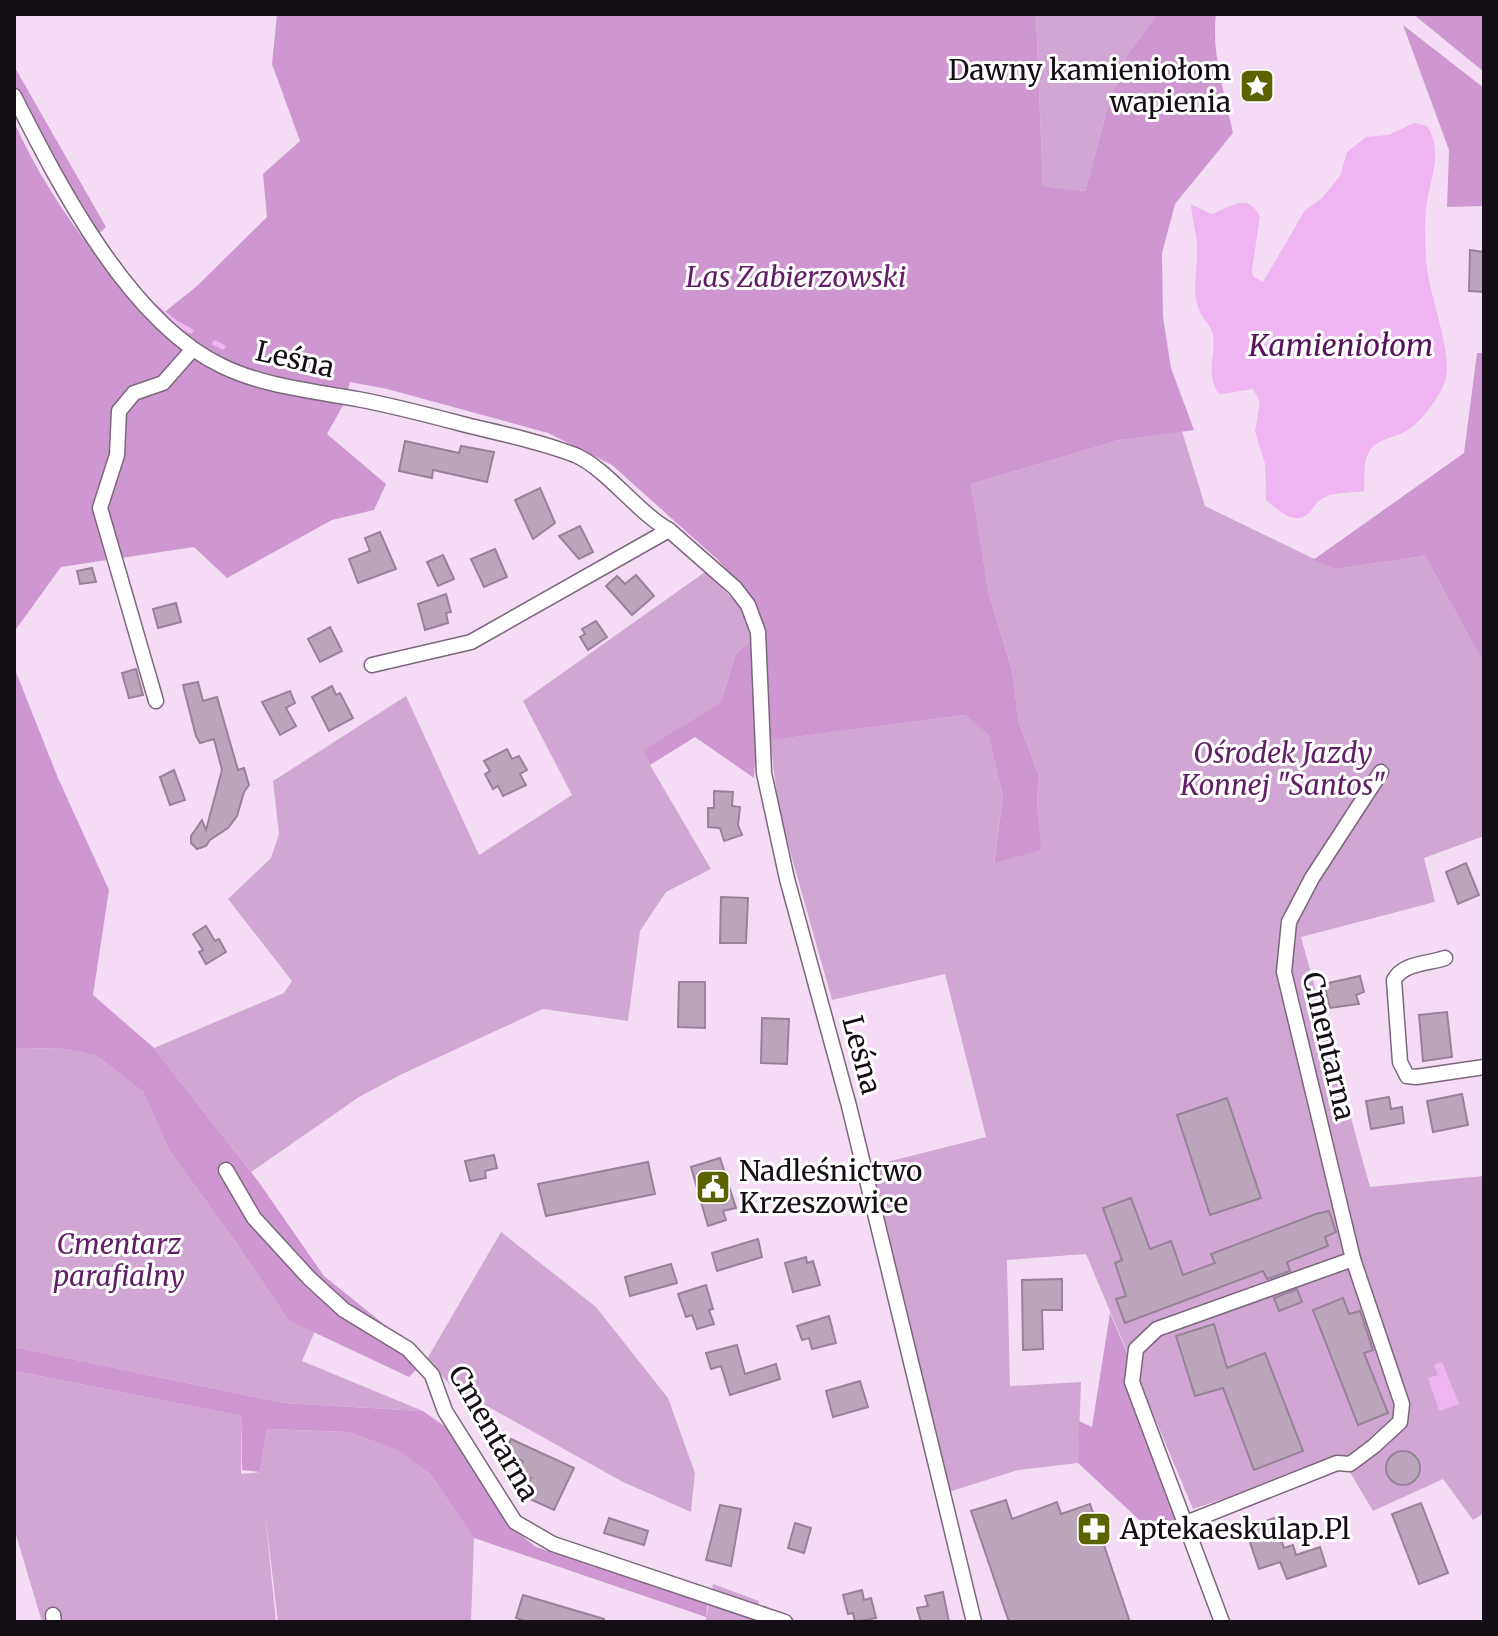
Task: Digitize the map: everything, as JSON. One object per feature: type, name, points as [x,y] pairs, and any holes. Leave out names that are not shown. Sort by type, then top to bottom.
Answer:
[{"type":"street","name":"Leśna","points":[[14,96],[44,155],[93,236],[146,306],[192,350],[224,368],[272,383],[435,417],[578,456],[669,530],[735,588],[748,605],[758,632],[764,773],[787,879],[849,1106],[974,1622]]},
{"type":"street","points":[[156,701],[100,508],[117,455],[119,411],[134,393],[163,383],[192,350]]},
{"type":"street","points":[[372,665],[471,642],[669,530]]},
{"type":"street","name":"Cmentarna","points":[[1186,1523],[1337,1463],[1350,1464],[1400,1422],[1402,1404],[1353,1259],[1284,972],[1289,922],[1312,878],[1381,772]]},
{"type":"street","points":[[1445,958],[1407,967],[1399,971],[1394,980],[1400,1062],[1407,1076],[1416,1077],[1484,1067]]},
{"type":"street","name":"Cmentarna","points":[[226,1170],[254,1218],[310,1279],[344,1310],[408,1349],[432,1375],[445,1411],[515,1522],[553,1544],[785,1622]]},
{"type":"street","points":[[1222,1622],[1132,1382],[1136,1349],[1157,1329],[1353,1259]]},
{"type":"green space","name":"Las Zabierzowski","points":[[277,14],[1036,14],[1043,186],[1085,191],[1106,113],[1127,55],[1157,14],[1216,14],[1217,59],[1233,133],[1175,204],[1162,253],[1163,317],[1171,368],[1194,430],[1120,440],[971,484],[989,594],[1012,670],[1019,723],[1039,776],[1037,802],[1041,850],[994,863],[1003,797],[988,734],[965,715],[756,742],[754,778],[695,737],[650,765],[644,750],[721,702],[735,655],[754,637],[749,596],[718,560],[612,465],[548,433],[387,389],[350,382],[345,402],[327,434],[386,484],[374,510],[332,520],[227,578],[194,547],[61,567],[14,632],[14,122],[42,176],[75,227],[152,322],[197,286],[267,217],[263,174],[300,141],[272,64]]},
{"type":"green space","points":[[1036,14],[1157,14],[1127,55],[1106,113],[1085,191],[1043,186]]},
{"type":"green space","points":[[1413,14],[1478,14],[1484,18],[1484,72]]},
{"type":"green space","points":[[1403,25],[1484,88],[1484,206],[1447,207],[1449,150]]},
{"type":"green space","points":[[14,66],[106,227],[97,235],[45,150],[14,88]]},
{"type":"green space","points":[[1477,353],[1484,353],[1484,664],[1425,556],[1335,569],[1313,560],[1464,453]]},
{"type":"green space","name":"Ośrodek Jazdy Konnej \"Santos\"","points":[[1182,431],[1205,506],[1335,569],[1425,556],[1484,664],[1484,836],[1424,858],[1435,902],[1301,937],[1370,1187],[1483,1176],[1484,1513],[1473,1520],[1443,1479],[1373,1511],[1348,1469],[1339,1460],[1193,1509],[1086,1254],[1007,1260],[1010,1386],[1081,1382],[1078,1463],[1018,1470],[949,1492],[871,1166],[986,1137],[945,974],[832,1000],[779,812],[770,740],[965,715],[988,733],[1003,797],[994,862],[1040,850],[1039,776],[1019,723],[1012,670],[989,594],[971,484],[1120,440]]},
{"type":"green space","points":[[705,572],[740,606],[754,637],[735,655],[721,702],[645,750],[650,765],[711,869],[666,892],[640,931],[628,1021],[543,1009],[359,1097],[251,1172],[154,1048],[284,993],[292,981],[228,899],[271,858],[279,834],[273,781],[406,696],[479,855],[572,795],[523,701]]},
{"type":"green space","points":[[14,667],[58,778],[109,890],[93,995],[154,1048],[258,1181],[324,1276],[427,1359],[409,1377],[288,1320],[170,1152],[143,1092],[97,1056],[60,1048],[14,1049]]},
{"type":"green space","name":"Cmentarz parafialny","points":[[60,1048],[97,1056],[143,1092],[170,1152],[288,1320],[315,1331],[302,1361],[423,1411],[284,1403],[14,1347],[14,1049]]},
{"type":"green space","points":[[501,1232],[596,1307],[668,1398],[695,1473],[691,1512],[623,1482],[451,1386],[427,1359]]},
{"type":"green space","points":[[1110,1313],[1130,1360],[1182,1531],[1162,1541],[1078,1463],[1079,1421],[1092,1427]]},
{"type":"green space","points":[[14,1347],[284,1403],[423,1411],[447,1428],[508,1525],[536,1547],[708,1602],[706,1617],[474,1538],[430,1474],[398,1450],[348,1432],[267,1429],[260,1472],[242,1470],[242,1416],[14,1371]]},
{"type":"green space","points":[[14,1371],[242,1416],[241,1474],[260,1472],[267,1429],[348,1432],[399,1450],[430,1474],[474,1538],[471,1622],[278,1622],[265,1513],[276,1622],[42,1622],[14,1528]]},
{"type":"green space","points":[[713,1584],[759,1601],[758,1622],[705,1622]]},
{"type":"water","name":"Kamieniołom","points":[[1414,123],[1427,126],[1434,143],[1425,242],[1427,271],[1446,351],[1446,377],[1431,406],[1413,426],[1371,449],[1365,462],[1364,491],[1329,495],[1305,516],[1293,518],[1266,500],[1265,464],[1255,431],[1260,402],[1253,389],[1222,394],[1218,393],[1214,384],[1212,332],[1200,313],[1196,296],[1197,248],[1191,204],[1211,214],[1239,203],[1255,209],[1260,217],[1252,270],[1253,276],[1263,282],[1305,210],[1321,199],[1340,176],[1347,152],[1366,137],[1388,135]]},
{"type":"water","points":[[1442,1362],[1459,1404],[1439,1411],[1428,1378],[1438,1375],[1434,1365]]},
{"type":"building","points":[[1470,250],[1484,252],[1484,292],[1469,291]]},
{"type":"building","points":[[405,441],[459,453],[461,446],[494,452],[487,482],[433,470],[432,478],[399,471]]},
{"type":"building","points":[[540,488],[555,523],[533,539],[515,500]]},
{"type":"building","points":[[580,526],[593,552],[579,559],[559,536]]},
{"type":"building","points":[[380,532],[396,569],[358,583],[349,559],[370,551],[365,538]]},
{"type":"building","points":[[495,549],[507,577],[484,587],[471,559]]},
{"type":"building","points":[[443,555],[454,579],[438,586],[427,562]]},
{"type":"building","points":[[92,568],[96,582],[80,584],[77,571]]},
{"type":"building","points":[[636,575],[654,596],[632,615],[606,586],[617,576],[625,584]]},
{"type":"building","points":[[446,594],[451,612],[446,613],[448,623],[425,630],[418,604]]},
{"type":"building","points":[[176,603],[181,622],[158,628],[153,609]]},
{"type":"building","points":[[596,621],[607,637],[588,650],[580,637],[585,634],[582,629]]},
{"type":"building","points":[[330,627],[342,651],[320,662],[308,639]]},
{"type":"building","points":[[136,669],[143,695],[129,698],[122,673]]},
{"type":"building","points":[[198,682],[203,701],[217,697],[238,770],[244,768],[249,785],[237,816],[228,828],[206,846],[197,849],[191,843],[191,836],[202,820],[206,830],[222,770],[214,739],[200,743],[196,736],[183,685]]},
{"type":"building","points":[[332,686],[336,695],[340,693],[353,718],[329,731],[312,697]]},
{"type":"building","points":[[290,691],[295,703],[286,708],[296,726],[280,735],[262,702]]},
{"type":"building","points":[[507,749],[512,759],[519,756],[527,770],[520,774],[526,785],[503,796],[498,786],[493,789],[485,774],[490,771],[484,761]]},
{"type":"building","points":[[174,770],[185,800],[170,805],[160,777]]},
{"type":"building","points":[[714,791],[733,792],[732,806],[740,807],[738,825],[742,835],[724,841],[720,828],[708,827],[708,808],[714,808]]},
{"type":"building","points":[[1466,863],[1479,895],[1458,904],[1446,872]]},
{"type":"building","points":[[721,897],[748,898],[746,943],[720,943]]},
{"type":"building","points":[[206,926],[226,952],[206,964],[199,952],[203,950],[193,934]]},
{"type":"building","points":[[1360,976],[1364,992],[1356,995],[1359,1004],[1330,1008],[1324,984]]},
{"type":"building","points":[[679,982],[705,982],[705,1028],[678,1027]]},
{"type":"building","points":[[1447,1012],[1452,1057],[1423,1061],[1419,1015]]},
{"type":"building","points":[[762,1018],[789,1019],[787,1064],[761,1063]]},
{"type":"building","points":[[1462,1094],[1468,1125],[1433,1132],[1427,1101]]},
{"type":"building","points":[[1389,1097],[1391,1109],[1402,1107],[1404,1123],[1371,1129],[1366,1101]]},
{"type":"building","points":[[1227,1098],[1261,1198],[1210,1215],[1177,1115]]},
{"type":"building","points":[[494,1155],[497,1168],[485,1171],[486,1178],[470,1181],[465,1161]]},
{"type":"building","name":"Nadleśnictwo Krzeszowice","points":[[720,1158],[736,1208],[723,1211],[726,1220],[708,1226],[691,1167]]},
{"type":"building","points":[[648,1162],[655,1194],[546,1216],[538,1184]]},
{"type":"building","points":[[1131,1198],[1150,1249],[1171,1241],[1183,1275],[1215,1263],[1211,1254],[1316,1214],[1329,1211],[1336,1232],[1325,1237],[1328,1246],[1287,1262],[1290,1271],[1267,1279],[1263,1271],[1125,1323],[1116,1299],[1126,1296],[1115,1263],[1122,1260],[1103,1208]]},
{"type":"building","points":[[758,1239],[762,1257],[717,1271],[712,1253]]},
{"type":"building","points":[[806,1257],[807,1263],[813,1261],[820,1285],[793,1292],[785,1263]]},
{"type":"building","points":[[671,1264],[677,1283],[630,1296],[625,1277]]},
{"type":"building","points":[[1062,1279],[1062,1310],[1042,1310],[1043,1349],[1023,1350],[1022,1280]]},
{"type":"building","points":[[706,1285],[714,1324],[697,1329],[692,1315],[686,1317],[678,1294]]},
{"type":"building","points":[[1297,1289],[1302,1302],[1279,1311],[1274,1298]]},
{"type":"building","points":[[1343,1298],[1349,1314],[1360,1311],[1373,1350],[1364,1353],[1388,1413],[1358,1425],[1313,1310]]},
{"type":"building","points":[[829,1316],[836,1343],[812,1349],[809,1338],[802,1340],[797,1326]]},
{"type":"building","points":[[1214,1324],[1227,1368],[1265,1353],[1303,1451],[1254,1470],[1223,1388],[1195,1396],[1176,1336]]},
{"type":"building","points":[[737,1345],[745,1374],[776,1364],[780,1379],[730,1395],[721,1366],[711,1369],[706,1353]]},
{"type":"building","points":[[860,1381],[868,1407],[833,1417],[826,1391]]},
{"type":"building","points":[[511,1439],[574,1468],[554,1510],[523,1496],[531,1478],[518,1472],[523,1461],[505,1452]]},
{"type":"building","points":[[1403,1451],[1415,1456],[1420,1468],[1415,1480],[1403,1485],[1391,1480],[1386,1468],[1391,1456]]},
{"type":"building","points":[[1006,1500],[1012,1519],[1057,1502],[1061,1514],[1090,1504],[1130,1622],[1009,1622],[971,1511]]},
{"type":"building","points":[[1421,1503],[1448,1573],[1419,1584],[1392,1514]]},
{"type":"building","points":[[720,1505],[741,1509],[731,1566],[706,1560]]},
{"type":"building","points":[[609,1518],[648,1531],[644,1545],[604,1533]]},
{"type":"building","points":[[1274,1518],[1284,1548],[1293,1545],[1296,1555],[1320,1547],[1326,1566],[1287,1579],[1280,1562],[1259,1569],[1245,1528]]},
{"type":"building","points":[[795,1523],[811,1528],[804,1553],[788,1548]]},
{"type":"building","points":[[862,1590],[864,1600],[871,1598],[876,1618],[855,1622],[853,1613],[848,1614],[843,1595]]},
{"type":"building","points":[[943,1592],[949,1622],[921,1622],[917,1608],[928,1606],[925,1596]]},
{"type":"building","points":[[523,1595],[604,1619],[603,1622],[527,1622],[516,1618]]},
{"type":"waterway","points":[[155,306],[191,331]]},
{"type":"waterway","points":[[215,343],[223,347]]},
{"type":"place","name":"Dawny kamieniołom wapienia","points":[[1257,86]]},
{"type":"place","name":"Nadleśnictwo Krzeszowice","points":[[713,1187]]},
{"type":"place","name":"Aptekaeskulap.Pl","points":[[1094,1529]]}]
